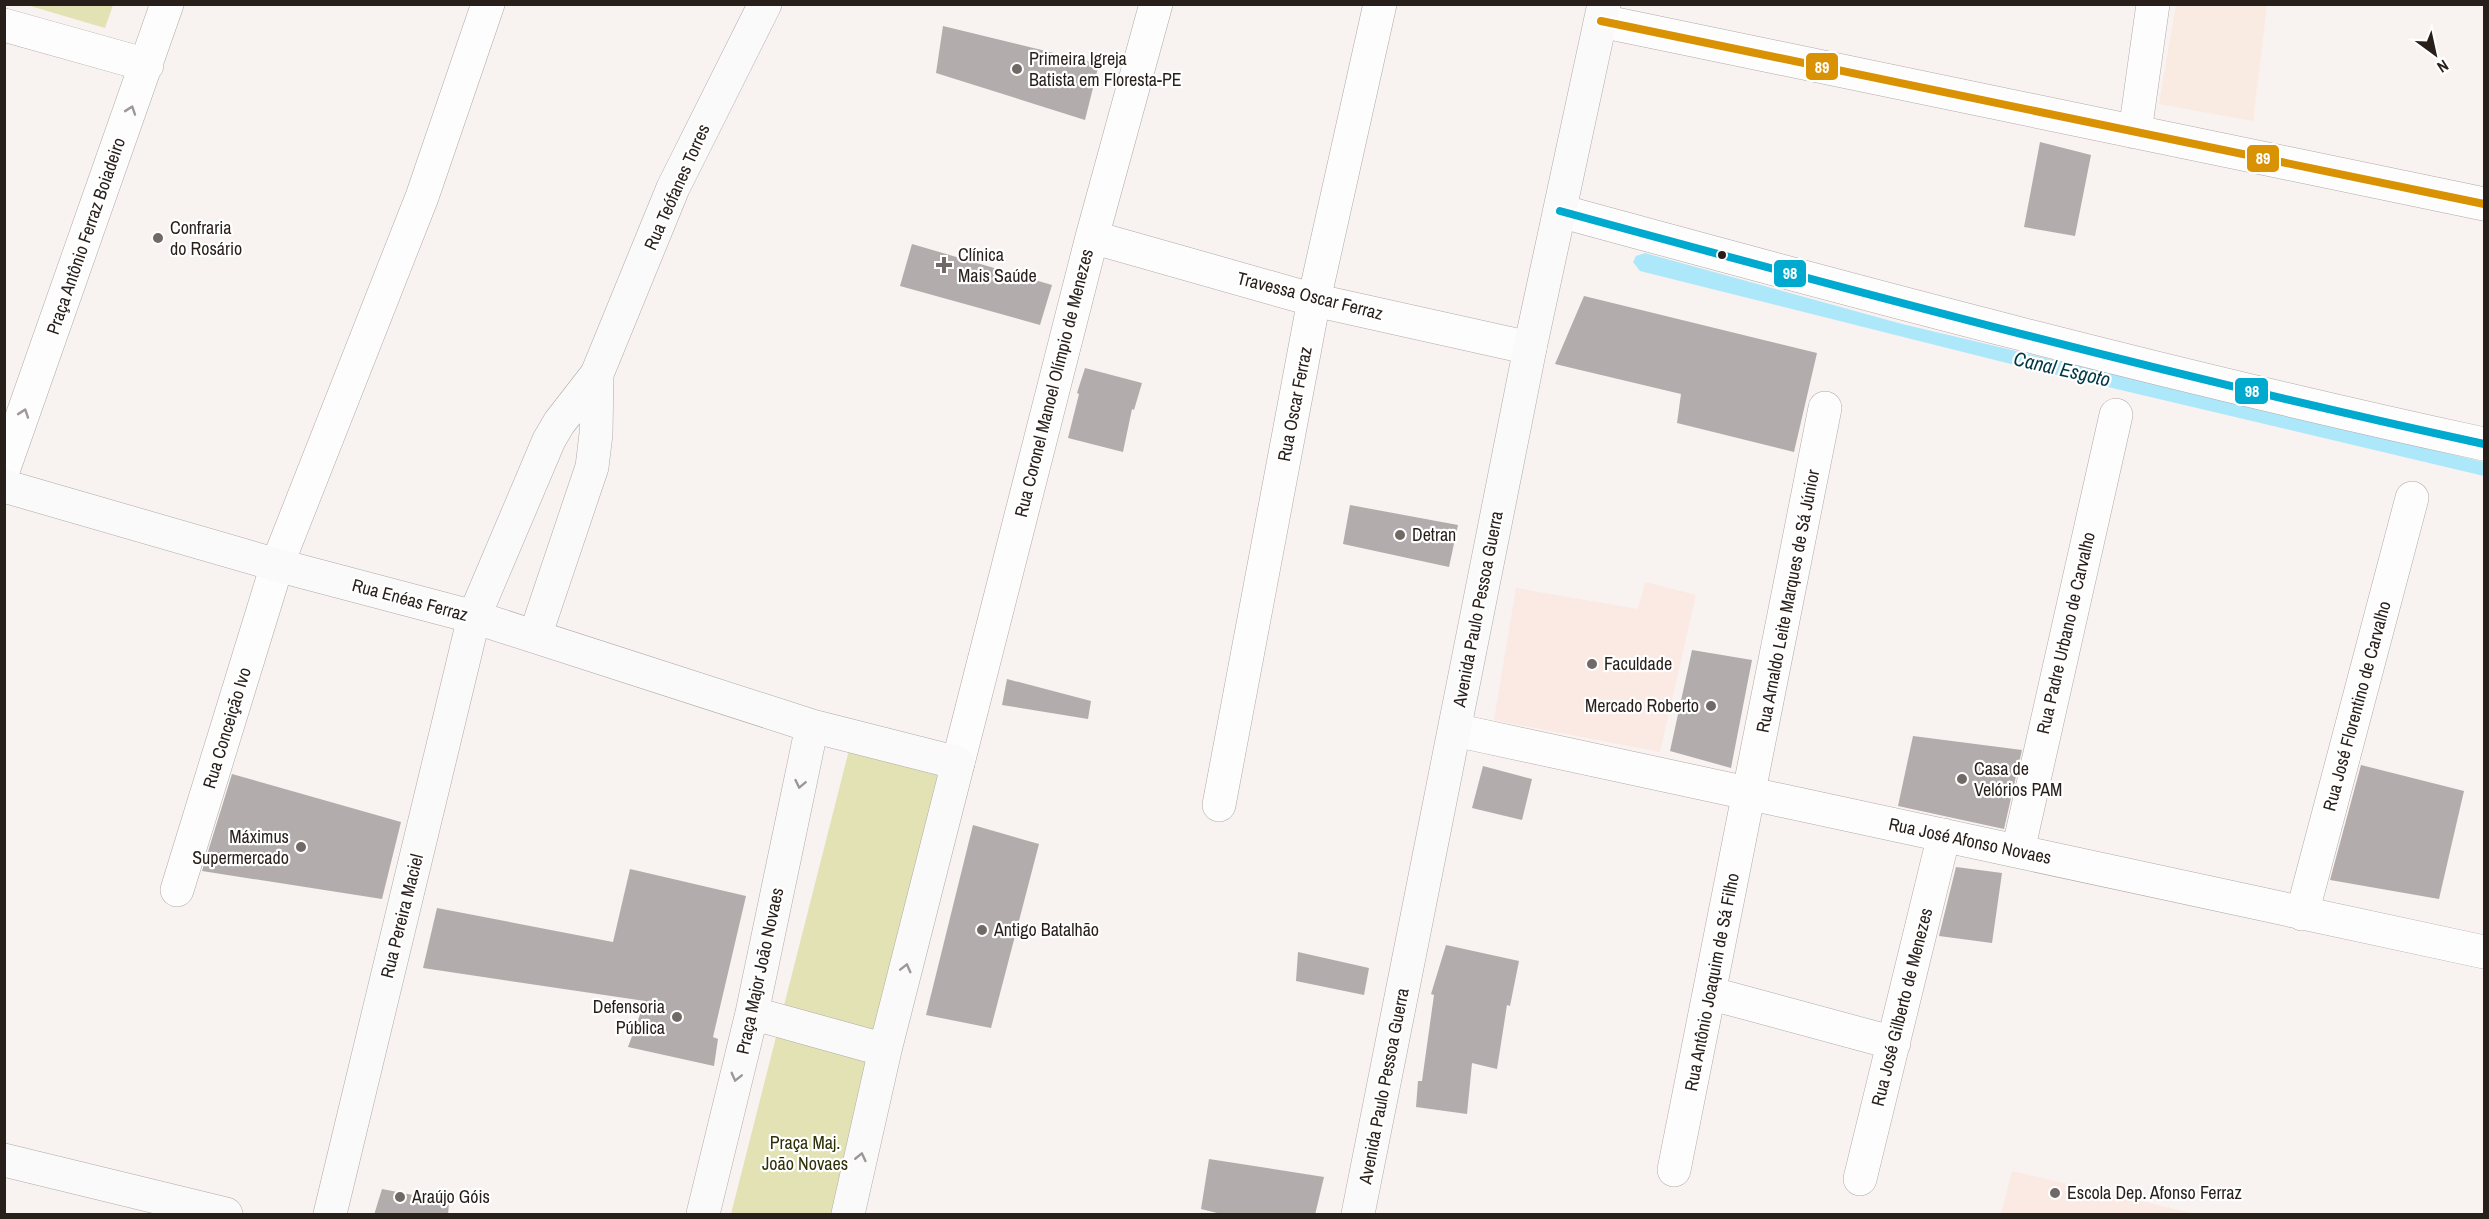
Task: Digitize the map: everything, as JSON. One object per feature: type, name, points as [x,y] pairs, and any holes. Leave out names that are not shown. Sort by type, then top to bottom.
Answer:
[{"type":"street","name":"Praça Antônio Ferraz Boiadeiro","points":[[4,468],[167,4]]},
{"type":"street","name":"Rua Conceição Ivo","points":[[177,890],[277,565],[422,197],[488,4]]},
{"type":"street","name":"Rua Teófanes Torres","points":[[597,374],[674,188],[765,4]]},
{"type":"street","name":"Rua Coronel Manoel Olímpio de Menezes","points":[[958,763],[1092,237],[1156,4]]},
{"type":"street","name":"Rua Oscar Ferraz","points":[[1219,805],[1314,300],[1380,4]]},
{"type":"street","points":[[2135,132],[2153,4]]},
{"type":"street","points":[[1602,13],[2135,132],[2484,204]]},
{"type":"street","name":"Avenida Paulo Pessoa Guerra","points":[[1358,1215],[1530,348],[1602,13]]},
{"type":"street","points":[[4,25],[147,65]]},
{"type":"street","points":[[1560,211],[1928,311],[2316,407],[2484,444]]},
{"type":"street","name":"Travessa Oscar Ferraz","points":[[1092,237],[1314,300],[1530,348]]},
{"type":"street","points":[[535,636],[592,467],[596,443],[597,374]]},
{"type":"street","name":"Rua Pereira Maciel","points":[[330,1215],[474,617],[549,440],[559,423],[597,374]]},
{"type":"street","name":"Rua Arnaldo Leite Marques de Sá Júnior","points":[[1750,795],[1825,408]]},
{"type":"street","name":"Rua Padre Urbano de Carvalho","points":[[2018,851],[2116,415]]},
{"type":"street","name":"Rua Enéas Ferraz","points":[[4,486],[277,565],[474,617],[812,726],[958,763]]},
{"type":"street","name":"Rua José Florentino de Carvalho","points":[[2302,914],[2412,498]]},
{"type":"street","name":"Praça Major João Novaes","points":[[703,1215],[752,1013],[812,726]]},
{"type":"street","name":"Rua José Afonso Novaes","points":[[1455,730],[2484,952]]},
{"type":"street","points":[[848,1215],[885,1050],[958,763]]},
{"type":"street","name":"Rua Antônio Joaquim de Sá Filho","points":[[1674,1170],[1750,795]]},
{"type":"street","name":"Rua José Gilberto de Menezes","points":[[1860,1179],[1944,835]]},
{"type":"street","points":[[1709,993],[1894,1042]]},
{"type":"street","points":[[752,1013],[885,1050]]},
{"type":"street","points":[[4,1160],[225,1215]]},
{"type":"shaded area","points":[[2176,5],[2267,5],[2253,121],[2159,104]]},
{"type":"shaded area","name":"Faculdade","points":[[1645,582],[1696,595],[1660,752],[1494,720],[1516,588],[1638,609]]},
{"type":"shaded area","name":"Escola Dep. Afonso Ferraz","points":[[2012,1171],[2196,1214],[2001,1214]]},
{"type":"green space","points":[[113,4],[105,28],[27,5]]},
{"type":"green space","name":"Praça Maj. João Novaes","points":[[849,750],[950,779],[850,1214],[731,1214]]},
{"type":"water","name":"Canal Esgoto","points":[[1645,253],[1902,324],[2484,462],[2484,476],[2007,363],[1640,271],[1633,262],[1636,256]]},
{"type":"building","name":"Primeira Igreja Batista em Floresta-PE","points":[[943,26],[1099,64],[1085,120],[936,73]]},
{"type":"building","points":[[2040,142],[2091,155],[2075,236],[2024,227]]},
{"type":"building","name":"Clínica Mais Saúde","points":[[912,244],[1052,285],[1040,325],[900,286]]},
{"type":"building","points":[[1584,296],[1817,353],[1794,452],[1677,423],[1681,394],[1555,364]]},
{"type":"building","points":[[1085,368],[1142,383],[1134,410],[1132,409],[1123,452],[1068,438],[1079,394],[1077,393]]},
{"type":"building","name":"Detran","points":[[1350,505],[1458,525],[1449,567],[1343,544]]},
{"type":"building","name":"Mercado Roberto","points":[[1692,650],[1752,660],[1731,768],[1670,751]]},
{"type":"building","points":[[1007,679],[1091,701],[1088,719],[1002,705]]},
{"type":"building","name":"Casa de Velórios PAM","points":[[1913,736],[2022,750],[2004,829],[1898,806]]},
{"type":"building","points":[[2361,765],[2464,791],[2439,899],[2330,880]]},
{"type":"building","points":[[1483,766],[1532,779],[1522,820],[1472,808]]},
{"type":"building","name":"Máximus Supermercado","points":[[232,774],[401,822],[382,899],[202,871]]},
{"type":"building","name":"Antigo Batalhão","points":[[973,825],[1039,844],[991,1028],[926,1015]]},
{"type":"building","points":[[1956,867],[2002,873],[1992,943],[1939,936]]},
{"type":"building","points":[[630,869],[746,896],[713,1037],[718,1039],[714,1066],[628,1047],[645,1001],[423,968],[437,908],[613,942]]},
{"type":"building","points":[[1446,945],[1519,961],[1510,1006],[1507,1005],[1497,1069],[1472,1063],[1467,1114],[1416,1107],[1418,1081],[1422,1081],[1434,995],[1431,994]]},
{"type":"building","points":[[1298,952],[1369,968],[1364,995],[1296,981]]},
{"type":"building","points":[[1209,1159],[1324,1177],[1315,1215],[1225,1215],[1201,1209]]},
{"type":"building","name":"Araújo Góis","points":[[382,1189],[449,1202],[448,1215],[374,1215]]},
{"type":"transit line","name":"89","points":[[1601,21],[2484,204]]},
{"type":"transit line","name":"98","points":[[1560,211],[2136,363],[2484,444]]},
{"type":"place","name":"Primeira Igreja Batista em Floresta-PE","points":[[1017,69]]},
{"type":"place","name":"Confraria do Rosário","points":[[158,238]]},
{"type":"place","name":"Clínica Mais Saúde","points":[[944,265]]},
{"type":"place","name":"Detran","points":[[1400,535]]},
{"type":"place","name":"Faculdade","points":[[1592,664]]},
{"type":"place","name":"Mercado Roberto","points":[[1711,706]]},
{"type":"place","name":"Casa de Velórios PAM","points":[[1962,779]]},
{"type":"place","name":"Máximus Supermercado","points":[[301,847]]},
{"type":"place","name":"Antigo Batalhão","points":[[982,930]]},
{"type":"place","name":"Defensoria Pública","points":[[677,1017]]},
{"type":"place","name":"Escola Dep. Afonso Ferraz","points":[[2055,1193]]},
{"type":"place","name":"Araújo Góis","points":[[400,1197]]}]
